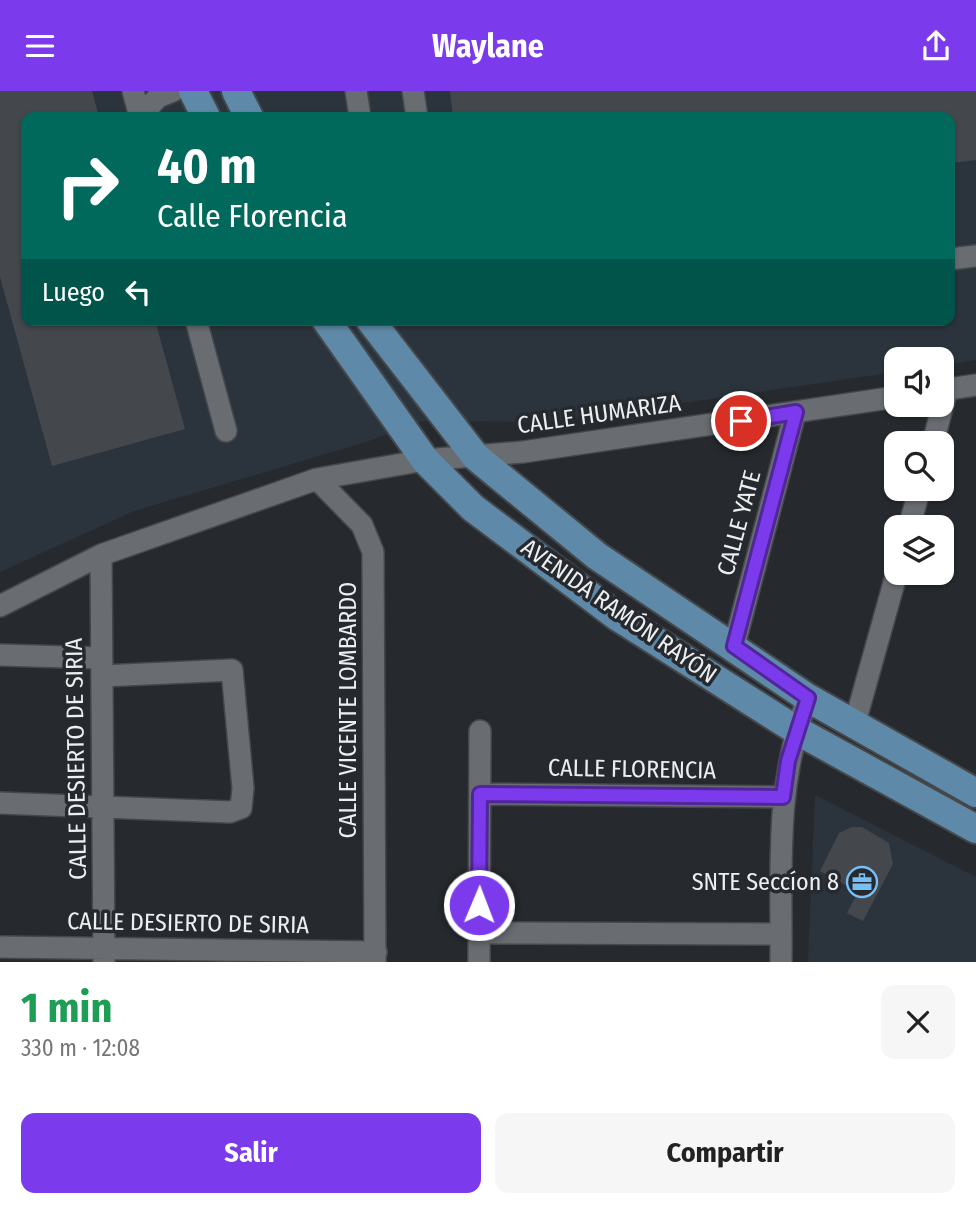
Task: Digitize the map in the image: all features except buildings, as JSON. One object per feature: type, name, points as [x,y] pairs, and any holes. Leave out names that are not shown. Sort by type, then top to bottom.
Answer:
[{"type":"main road","points":[[193,91],[204,112]]},
{"type":"main road","points":[[236,91],[246,112]]},
{"type":"main road","name":"AVENIDA RAMÓN RAYÓN","points":[[330,326],[425,460],[473,508],[618,617],[796,730],[976,829]]},
{"type":"main road","name":"AVENIDA RAMÓN RAYÓN","points":[[375,326],[476,457],[597,556],[808,698],[976,793]]},
{"type":"street","points":[[133,91],[139,112]]},
{"type":"street","points":[[144,112],[158,97],[173,91]]},
{"type":"street","points":[[356,91],[359,112]]},
{"type":"street","points":[[413,91],[416,112]]},
{"type":"street","points":[[955,258],[976,256]]},
{"type":"street","points":[[197,326],[226,431]]},
{"type":"street","points":[[954,388],[976,385]]},
{"type":"street","name":"CALLE HUMARIZA","points":[[0,606],[101,555],[317,479],[425,460],[476,457],[884,399]]},
{"type":"street","name":"CALLE YATE","points":[[734,646],[796,412]]},
{"type":"street","name":"CALLE VICENTE LOMBARDO","points":[[317,479],[362,525],[373,552],[375,957]]},
{"type":"street","name":"CALLE DESIERTO DE SIRIA","points":[[101,555],[104,955]]},
{"type":"street","points":[[854,726],[893,585]]},
{"type":"street","points":[[0,655],[102,667],[232,670],[243,803],[241,808],[230,812],[0,803]]},
{"type":"street","points":[[781,962],[783,797],[796,730],[808,698]]},
{"type":"street","points":[[479,962],[480,731]]},
{"type":"street","name":"CALLE FLORENCIA","points":[[480,794],[783,797]]},
{"type":"street","points":[[479,933],[781,934]]},
{"type":"street","name":"CALLE DESIERTO DE SIRIA","points":[[0,947],[104,955],[375,957]]},
{"type":"shaded area","points":[[0,91],[976,91],[976,360],[954,363],[954,347],[884,347],[884,374],[552,422],[423,421],[366,442],[134,511],[0,572]]},
{"type":"shaded area","points":[[815,795],[976,877],[976,962],[808,962]]},
{"type":"place","name":"SNTE Seccíon 8","points":[[862,882]]},
{"type":"route","points":[[479,905],[480,794],[783,797],[788,761],[808,698],[734,646],[796,412],[741,421]]}]
